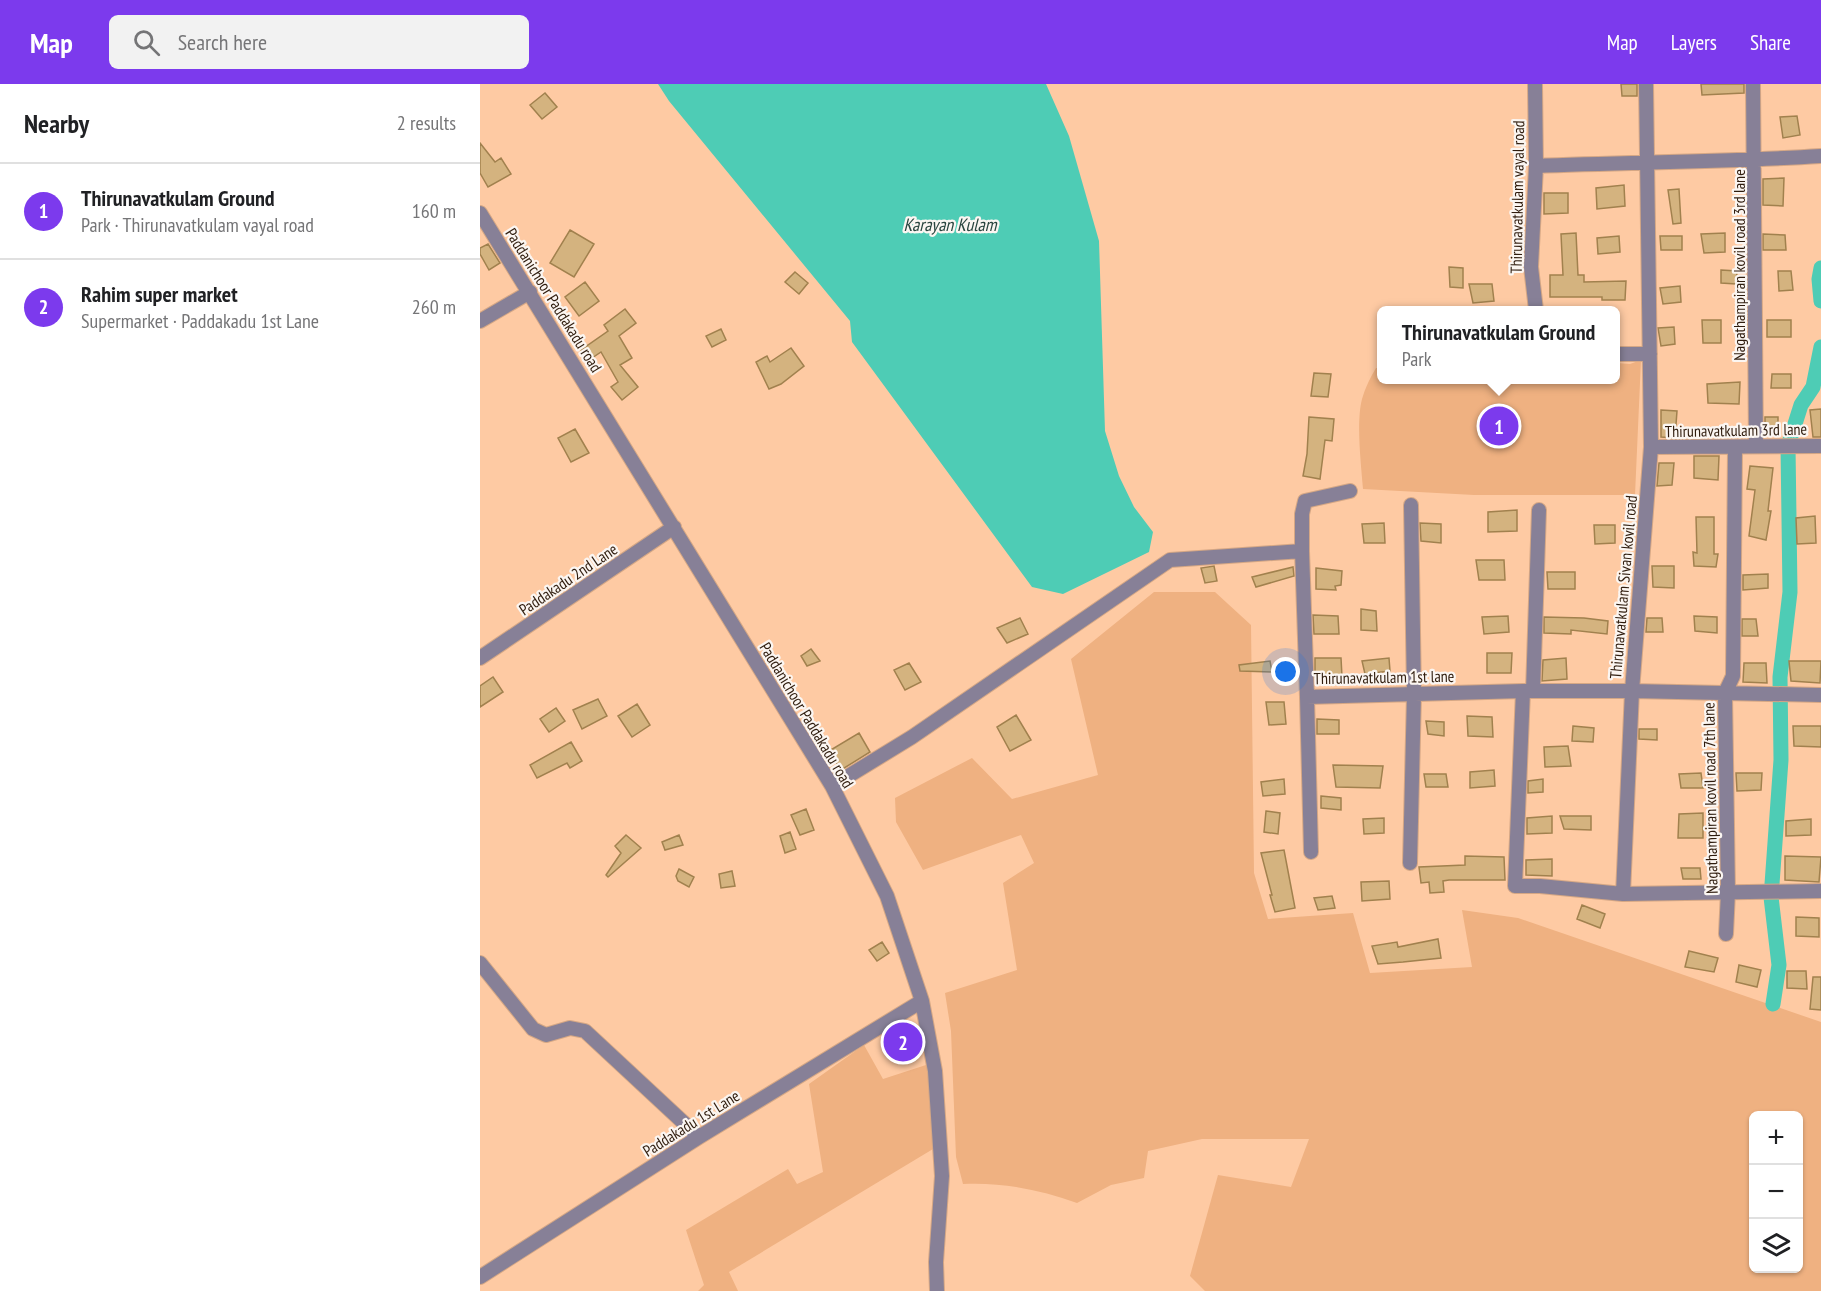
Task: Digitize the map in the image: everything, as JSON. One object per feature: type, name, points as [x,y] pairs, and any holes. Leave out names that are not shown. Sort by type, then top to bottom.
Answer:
[{"type":"street","name":"Thirunavatkulam vayal road","points":[[1535,84],[1536,166],[1531,267],[1536,306]]},
{"type":"street","name":"Thirunavatkulam Sivan kovil road","points":[[1623,894],[1632,691],[1651,447],[1646,84]]},
{"type":"street","name":"Nagathampiran kovil road 3rd lane","points":[[1754,84],[1756,446]]},
{"type":"street","points":[[1536,166],[1821,156]]},
{"type":"street","name":"Paddanichoor Paddakadu road","points":[[480,213],[831,786],[887,896],[922,1001],[935,1071],[942,1176],[936,1262],[937,1291]]},
{"type":"street","points":[[480,321],[530,292]]},
{"type":"street","points":[[1620,354],[1650,354]]},
{"type":"street","name":"Thirunavatkulam 3rd lane","points":[[1651,447],[1821,446]]},
{"type":"street","name":"Nagathampiran kovil road 7th lane","points":[[1726,934],[1728,892],[1725,693],[1733,676],[1735,447]]},
{"type":"street","name":"Thirunavatkulam 1st lane","points":[[1350,491],[1305,501],[1302,514],[1307,697],[1528,691],[1821,695]]},
{"type":"street","points":[[1410,863],[1414,694],[1411,505]]},
{"type":"street","points":[[1539,510],[1515,886],[1540,886],[1623,894],[1821,891]]},
{"type":"street","name":"Paddakadu 2nd Lane","points":[[480,658],[674,527]]},
{"type":"street","points":[[831,786],[912,737],[1170,560],[1302,551]]},
{"type":"street","points":[[1307,697],[1311,852]]},
{"type":"street","points":[[480,963],[533,1029],[546,1035],[570,1028],[585,1031],[699,1137]]},
{"type":"street","name":"Paddakadu 1st Lane","points":[[480,1277],[699,1137],[922,1001]]},
{"type":"shaded area","points":[[1641,360],[1635,495],[1474,495],[1363,489],[1359,443],[1360,408],[1376,368],[1377,384],[1620,384],[1620,363],[1630,364]]},
{"type":"shaded area","points":[[1154,592],[1215,592],[1251,625],[1254,873],[1268,919],[1353,913],[1370,973],[1472,967],[1462,910],[1518,918],[1821,1022],[1821,1291],[1205,1291],[1190,1276],[1218,1175],[1291,1187],[1309,1139],[1202,1139],[1148,1151],[1144,1178],[1111,1185],[1077,1203],[1021,1188],[992,1184],[963,1184],[956,1157],[951,1031],[945,993],[1017,970],[1003,883],[1034,863],[1021,835],[923,870],[896,822],[895,798],[972,758],[1012,799],[1098,775],[1071,659]]},
{"type":"shaded area","points":[[864,1045],[883,1079],[929,1064],[938,1146],[729,1272],[738,1291],[698,1291],[704,1285],[686,1230],[788,1169],[797,1184],[823,1172],[809,1084]]},
{"type":"water","name":"Karayan Kulam","points":[[658,84],[1046,84],[1069,136],[1099,241],[1105,431],[1119,476],[1134,507],[1153,532],[1149,552],[1063,594],[1032,587],[852,342],[850,321],[669,101]]},
{"type":"building","points":[[1621,84],[1637,84],[1637,96],[1622,96]]},
{"type":"building","points":[[1701,84],[1744,84],[1744,93],[1702,95]]},
{"type":"building","points":[[545,93],[557,107],[542,119],[530,105]]},
{"type":"building","points":[[1797,116],[1800,135],[1783,138],[1780,117]]},
{"type":"building","points":[[480,143],[495,162],[501,158],[511,174],[488,187],[480,173]]},
{"type":"building","points":[[1784,178],[1783,206],[1763,205],[1763,179]]},
{"type":"building","points":[[1624,185],[1625,206],[1597,209],[1596,188]]},
{"type":"building","points":[[1679,189],[1681,223],[1673,224],[1668,190]]},
{"type":"building","points":[[1544,193],[1568,193],[1568,213],[1544,214]]},
{"type":"building","points":[[570,230],[594,244],[574,277],[550,263]]},
{"type":"building","points":[[1576,233],[1578,275],[1584,275],[1584,282],[1626,281],[1625,300],[1602,300],[1602,297],[1550,297],[1550,275],[1563,275],[1561,234]]},
{"type":"building","points":[[1725,233],[1725,252],[1704,253],[1701,234]]},
{"type":"building","points":[[1763,234],[1785,235],[1786,250],[1763,250]]},
{"type":"building","points":[[1619,236],[1620,252],[1598,254],[1597,238]]},
{"type":"building","points":[[1660,236],[1682,236],[1682,250],[1661,250]]},
{"type":"building","points":[[488,244],[500,263],[489,270],[480,254],[480,248]]},
{"type":"building","points":[[1449,267],[1463,268],[1463,288],[1450,287]]},
{"type":"building","points":[[1721,270],[1737,271],[1736,284],[1721,283]]},
{"type":"building","points":[[1778,271],[1791,271],[1793,290],[1779,291]]},
{"type":"building","points":[[795,272],[808,283],[799,294],[785,282]]},
{"type":"building","points":[[585,282],[599,301],[579,316],[565,297]]},
{"type":"building","points":[[1469,284],[1492,284],[1494,301],[1473,303]]},
{"type":"building","points":[[1680,286],[1681,302],[1663,304],[1660,288]]},
{"type":"building","points":[[625,309],[636,323],[619,336],[632,358],[620,365],[638,387],[622,400],[611,387],[618,382],[601,352],[589,360],[581,350],[608,331],[604,325]]},
{"type":"building","points":[[1702,320],[1721,320],[1721,343],[1703,343]]},
{"type":"building","points":[[1767,320],[1791,320],[1791,337],[1767,337]]},
{"type":"building","points":[[1674,327],[1675,344],[1661,346],[1658,328]]},
{"type":"building","points":[[721,329],[726,340],[712,347],[706,336]]},
{"type":"building","points":[[791,348],[804,366],[781,384],[769,389],[756,362],[767,356],[770,362]]},
{"type":"building","points":[[1314,373],[1331,374],[1328,397],[1311,396]]},
{"type":"building","points":[[1772,374],[1791,374],[1791,388],[1771,388]]},
{"type":"building","points":[[1740,382],[1739,404],[1708,403],[1707,384]]},
{"type":"building","points":[[1821,409],[1821,437],[1813,437],[1810,410]]},
{"type":"building","points":[[1661,410],[1677,411],[1675,438],[1661,437]]},
{"type":"building","points":[[1309,417],[1334,419],[1332,441],[1325,440],[1320,479],[1303,476]]},
{"type":"building","points":[[1765,417],[1778,417],[1778,434],[1765,435]]},
{"type":"building","points":[[575,429],[589,453],[571,462],[558,438]]},
{"type":"building","points":[[1694,456],[1719,456],[1718,480],[1694,478]]},
{"type":"building","points":[[1659,463],[1674,463],[1672,485],[1657,486]]},
{"type":"building","points":[[1750,466],[1773,468],[1768,511],[1771,511],[1766,540],[1749,536],[1755,490],[1747,489]]},
{"type":"building","points":[[1517,510],[1517,531],[1488,532],[1488,512]]},
{"type":"building","points":[[1815,516],[1816,543],[1797,544],[1796,518]]},
{"type":"building","points":[[1696,517],[1714,517],[1714,554],[1718,554],[1716,567],[1694,566],[1693,552],[1697,553]]},
{"type":"building","points":[[1384,523],[1385,543],[1364,543],[1362,524]]},
{"type":"building","points":[[1420,523],[1441,524],[1441,543],[1421,541]]},
{"type":"building","points":[[1594,525],[1615,525],[1615,543],[1595,544]]},
{"type":"building","points":[[1476,560],[1504,560],[1505,580],[1479,580]]},
{"type":"building","points":[[1214,566],[1217,581],[1205,583],[1201,568]]},
{"type":"building","points":[[1652,566],[1674,566],[1674,588],[1653,587]]},
{"type":"building","points":[[1293,567],[1294,576],[1256,587],[1252,577]]},
{"type":"building","points":[[1316,568],[1342,571],[1341,585],[1335,586],[1336,590],[1316,589]]},
{"type":"building","points":[[1547,572],[1575,572],[1575,589],[1548,589]]},
{"type":"building","points":[[1768,574],[1768,588],[1743,590],[1743,575]]},
{"type":"building","points":[[1361,609],[1376,611],[1377,631],[1361,630]]},
{"type":"building","points":[[1313,615],[1338,616],[1339,634],[1314,634]]},
{"type":"building","points":[[1508,616],[1509,632],[1484,634],[1482,617]]},
{"type":"building","points":[[1694,616],[1717,617],[1717,633],[1695,631]]},
{"type":"building","points":[[1544,617],[1608,621],[1607,634],[1571,630],[1571,634],[1544,633]]},
{"type":"building","points":[[1020,618],[1028,634],[1007,643],[997,628]]},
{"type":"building","points":[[1647,618],[1662,618],[1663,632],[1646,632]]},
{"type":"building","points":[[1742,619],[1756,619],[1758,636],[1742,636]]},
{"type":"building","points":[[811,649],[820,661],[807,666],[801,656]]},
{"type":"building","points":[[1487,653],[1512,653],[1511,673],[1487,673]]},
{"type":"building","points":[[1315,658],[1341,658],[1342,677],[1315,677]]},
{"type":"building","points":[[1389,658],[1390,671],[1365,674],[1362,661]]},
{"type":"building","points":[[1566,658],[1567,679],[1542,681],[1543,660]]},
{"type":"building","points":[[1270,661],[1272,672],[1240,671],[1239,665]]},
{"type":"building","points":[[1789,661],[1821,661],[1820,683],[1791,681]]},
{"type":"building","points":[[909,663],[921,682],[905,690],[894,670]]},
{"type":"building","points":[[1744,663],[1766,663],[1767,683],[1743,682]]},
{"type":"building","points":[[493,677],[503,692],[480,707],[480,686]]},
{"type":"building","points":[[598,699],[607,716],[582,729],[573,710]]},
{"type":"building","points":[[1266,702],[1284,702],[1286,724],[1269,725]]},
{"type":"building","points":[[637,704],[650,725],[632,737],[618,716]]},
{"type":"building","points":[[556,708],[565,721],[549,732],[540,719]]},
{"type":"building","points":[[1016,715],[1031,740],[1010,751],[997,727]]},
{"type":"building","points":[[1467,716],[1492,717],[1493,737],[1468,736]]},
{"type":"building","points":[[1317,719],[1339,720],[1339,734],[1317,734]]},
{"type":"building","points":[[1426,721],[1444,722],[1444,736],[1428,734]]},
{"type":"building","points":[[1573,726],[1594,728],[1593,742],[1572,741]]},
{"type":"building","points":[[1793,726],[1821,726],[1821,747],[1794,746]]},
{"type":"building","points":[[1639,729],[1657,729],[1657,740],[1639,739]]},
{"type":"building","points":[[859,733],[870,752],[841,770],[829,751]]},
{"type":"building","points":[[571,742],[582,761],[570,768],[567,763],[537,778],[530,765]]},
{"type":"building","points":[[1568,746],[1571,766],[1545,767],[1544,747]]},
{"type":"building","points":[[1333,765],[1383,766],[1380,788],[1336,787]]},
{"type":"building","points":[[1494,770],[1495,786],[1470,788],[1470,772]]},
{"type":"building","points":[[1701,773],[1703,788],[1681,788],[1679,774]]},
{"type":"building","points":[[1736,773],[1762,773],[1761,790],[1737,791]]},
{"type":"building","points":[[1424,774],[1446,774],[1448,787],[1426,787]]},
{"type":"building","points":[[1284,779],[1285,794],[1263,796],[1261,782]]},
{"type":"building","points":[[1543,779],[1543,792],[1528,793],[1528,781]]},
{"type":"building","points":[[1321,796],[1341,798],[1341,810],[1321,808]]},
{"type":"building","points":[[806,809],[814,830],[800,835],[791,815]]},
{"type":"building","points":[[1266,811],[1280,813],[1278,834],[1264,832]]},
{"type":"building","points":[[1703,813],[1703,838],[1678,838],[1679,814]]},
{"type":"building","points":[[1552,816],[1552,833],[1527,834],[1527,818]]},
{"type":"building","points":[[1560,816],[1591,816],[1591,830],[1564,829]]},
{"type":"building","points":[[1384,818],[1384,833],[1364,834],[1363,819]]},
{"type":"building","points":[[1811,819],[1811,835],[1786,836],[1786,821]]},
{"type":"building","points":[[790,832],[796,849],[785,853],[780,836]]},
{"type":"building","points":[[626,835],[641,848],[608,877],[606,875],[621,853],[615,846]]},
{"type":"building","points":[[679,835],[683,845],[665,850],[662,842]]},
{"type":"building","points":[[1284,850],[1295,908],[1275,912],[1261,853]]},
{"type":"building","points":[[1465,856],[1504,857],[1505,880],[1443,881],[1444,892],[1430,893],[1429,882],[1421,883],[1419,867],[1465,865]]},
{"type":"building","points":[[1785,856],[1821,857],[1819,882],[1785,880]]},
{"type":"building","points":[[1552,859],[1552,876],[1526,875],[1526,860]]},
{"type":"building","points":[[1681,868],[1700,868],[1701,879],[1683,879]]},
{"type":"building","points":[[679,869],[694,877],[689,887],[678,881],[676,876]]},
{"type":"building","points":[[732,871],[735,886],[721,888],[719,874]]},
{"type":"building","points":[[1389,881],[1390,899],[1362,901],[1361,882]]},
{"type":"building","points":[[1332,896],[1335,908],[1318,910],[1314,898]]},
{"type":"building","points":[[1582,905],[1605,914],[1600,928],[1577,919]]},
{"type":"building","points":[[1796,917],[1819,918],[1819,937],[1796,936]]},
{"type":"building","points":[[1438,939],[1441,958],[1378,964],[1372,946],[1397,942],[1398,947]]},
{"type":"building","points":[[882,942],[889,953],[877,961],[869,950]]},
{"type":"building","points":[[1689,951],[1718,958],[1714,972],[1685,967]]},
{"type":"building","points":[[1739,965],[1761,970],[1757,987],[1736,982]]},
{"type":"building","points":[[1787,971],[1806,971],[1807,989],[1787,988]]},
{"type":"building","points":[[1813,977],[1821,977],[1821,1010],[1810,1009]]},
{"type":"building","points":[[907,1021],[921,1053],[898,1062],[886,1034]]},
{"type":"waterway","points":[[1821,268],[1819,279],[1821,301]]},
{"type":"waterway","points":[[1772,884],[1781,760],[1780,677],[1790,592],[1788,446],[1801,405],[1813,387],[1821,347]]},
{"type":"waterway","points":[[1771,897],[1779,965],[1773,1004]]},
{"type":"place","name":"Thirunavatkulam Ground","points":[[1499,426]]},
{"type":"place","name":"Rahim super market","points":[[903,1042]]}]
